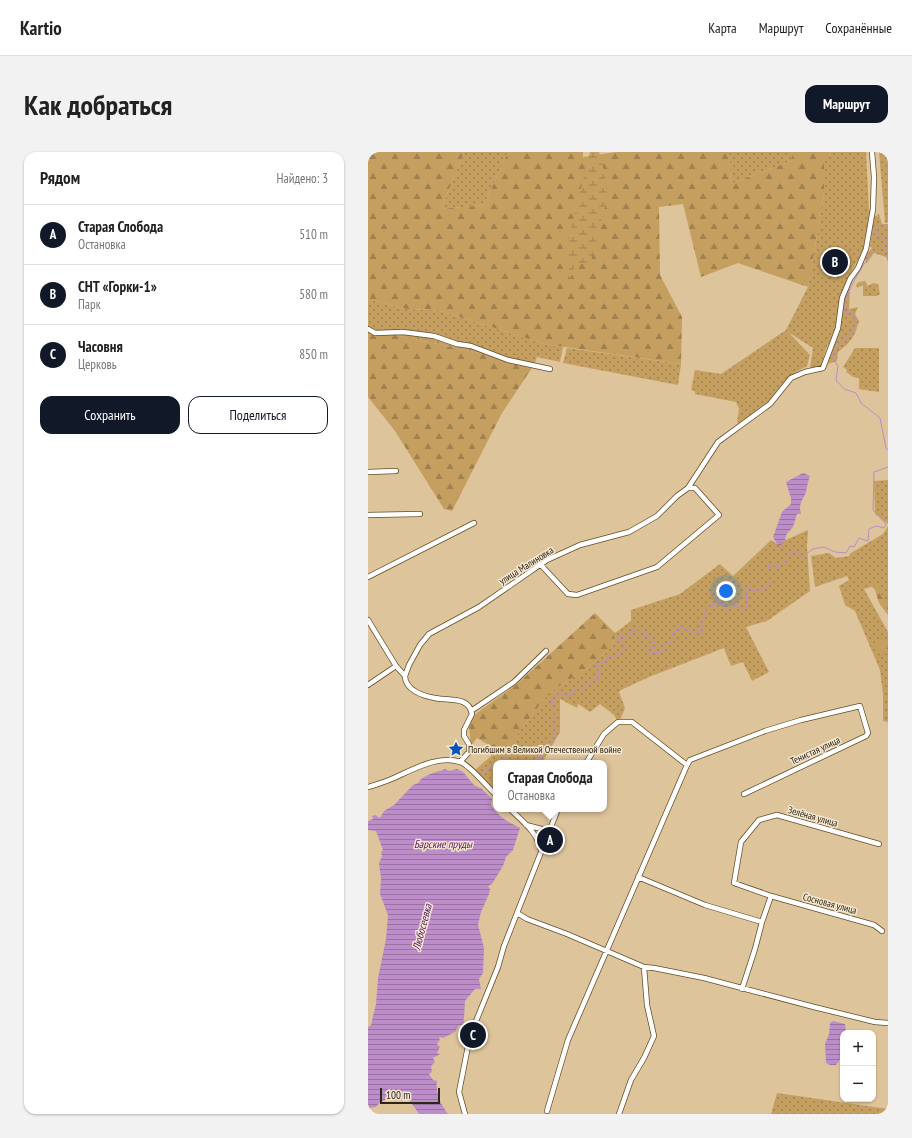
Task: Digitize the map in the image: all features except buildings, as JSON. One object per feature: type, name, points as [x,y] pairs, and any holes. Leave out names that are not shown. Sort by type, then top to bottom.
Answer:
[{"type":"street","points":[[688,488],[718,442],[770,404],[791,378],[805,372],[823,368],[838,328],[842,298],[866,249],[873,210],[874,177],[872,152]]},
{"type":"street","points":[[368,330],[375,333],[403,332],[434,336],[457,344],[471,346],[508,360],[550,369]]},
{"type":"street","points":[[368,472],[396,471]]},
{"type":"street","points":[[540,564],[568,594],[577,595],[657,567],[719,515],[695,488],[688,488]]},
{"type":"street","name":"улица Малиновка","points":[[405,676],[420,645],[430,634],[479,607],[546,560],[580,545],[629,532],[657,516],[677,496],[688,488]]},
{"type":"street","points":[[368,515],[420,514]]},
{"type":"street","points":[[368,577],[474,523]]},
{"type":"street","points":[[368,620],[396,666],[405,676],[407,683],[413,690],[436,698],[452,699],[465,703],[470,707],[472,714],[464,730],[464,736],[469,744],[469,752],[460,762]]},
{"type":"street","points":[[368,633],[373,630]]},
{"type":"street","points":[[471,711],[514,682],[546,651]]},
{"type":"street","points":[[368,685],[396,666]]},
{"type":"street","name":"Тенистая улица","points":[[687,764],[690,760],[765,731],[801,720],[860,706],[868,733],[866,736],[744,794]]},
{"type":"street","points":[[547,1111],[568,1040],[687,764],[632,722],[618,722],[604,734],[588,760]]},
{"type":"street","points":[[368,787],[387,781],[424,764],[446,760],[460,762],[467,766],[493,792]]},
{"type":"street","points":[[513,812],[540,842],[541,851]]},
{"type":"street","points":[[465,1114],[459,1092],[470,1036],[557,812]]},
{"type":"street","name":"Зелёная улица","points":[[771,896],[734,883],[741,842],[759,820],[777,815],[879,844]]},
{"type":"street","points":[[526,825],[549,831]]},
{"type":"street","points":[[540,842],[545,841]]},
{"type":"street","points":[[638,877],[705,905],[762,922]]},
{"type":"street","points":[[742,989],[771,896]]},
{"type":"street","name":"Сосновая улица","points":[[771,896],[874,925],[882,931]]},
{"type":"street","points":[[517,913],[527,919],[606,950],[644,967],[704,978],[875,1022],[888,1023]]},
{"type":"street","points":[[620,1114],[631,1080],[644,1058],[654,1036],[647,1006],[644,967]]},
{"type":"green space","points":[[368,152],[464,152],[441,209],[484,205],[508,152],[583,152],[583,157],[616,152],[729,152],[731,184],[791,161],[792,152],[829,152],[830,157],[824,158],[824,195],[808,287],[738,263],[701,277],[683,204],[659,207],[660,275],[682,317],[681,364],[544,344],[438,310],[407,309],[368,299]]},
{"type":"green space","points":[[464,152],[508,152],[484,205],[441,209]]},
{"type":"green space","points":[[590,152],[599,152],[606,179],[607,200],[591,261],[575,266],[570,279],[565,252]]},
{"type":"green space","points":[[729,152],[792,152],[791,161],[731,184]]},
{"type":"green space","points":[[829,152],[866,152],[869,210],[871,211],[863,250],[840,295],[835,335],[827,346],[821,366],[810,368],[813,348],[788,332],[810,355],[807,366],[796,372],[781,385],[770,400],[739,424],[737,422],[739,409],[736,402],[695,394],[695,391],[691,390],[695,370],[721,374],[786,330],[808,287],[824,195],[824,157],[830,157]]},
{"type":"green space","points":[[879,152],[888,152],[888,222],[885,223]]},
{"type":"green space","points":[[879,214],[882,224],[888,224],[888,262],[886,257],[874,253],[866,264],[865,256],[872,248],[870,246],[874,217]]},
{"type":"green space","points":[[865,281],[868,286],[873,283],[878,284],[880,294],[877,296],[863,296],[863,285],[857,288],[856,285],[859,282]]},
{"type":"green space","points":[[850,289],[849,309],[858,307],[855,314],[859,321],[852,339],[838,352],[837,361],[828,364],[844,297]]},
{"type":"green space","points":[[368,299],[407,309],[438,310],[544,344],[563,347],[560,362],[537,357],[534,365],[368,329]]},
{"type":"green space","points":[[368,329],[534,365],[502,413],[452,511],[444,509],[395,431],[368,397]]},
{"type":"green space","points":[[567,348],[681,364],[678,385],[563,363]]},
{"type":"green space","points":[[855,348],[879,348],[879,392],[859,389],[859,378],[853,377],[846,372],[847,370],[843,367]]},
{"type":"green space","points":[[888,480],[888,524],[875,514],[874,481]]},
{"type":"green space","points":[[888,526],[888,605],[874,586],[864,589],[888,632],[888,722],[883,721],[883,694],[880,670],[855,611],[845,605],[839,586],[849,580],[847,576],[815,587],[811,556],[829,553],[836,558],[849,556],[851,553],[883,534]]},
{"type":"green space","points":[[808,530],[807,547],[810,591],[767,621],[746,627],[769,672],[752,681],[743,662],[731,666],[724,648],[649,677],[621,690],[619,692],[625,708],[618,722],[614,715],[600,704],[590,712],[578,704],[577,708],[560,699],[560,732],[544,760],[493,760],[493,789],[474,771],[491,756],[505,750],[545,698],[555,689],[588,668],[613,645],[615,633],[631,621],[631,610],[680,594],[720,564],[733,576],[771,540],[777,544]]},
{"type":"green space","points":[[868,583],[877,587],[888,604],[888,615],[879,603],[875,590]]},
{"type":"green space","points":[[595,613],[615,633],[613,645],[588,668],[555,689],[545,698],[505,750],[491,756],[487,744],[477,738],[471,746],[469,727],[474,715],[517,684]]},
{"type":"green space","points":[[882,638],[888,641],[888,652],[881,656],[877,654],[874,643]]},
{"type":"green space","points":[[777,1093],[888,1109],[888,1114],[771,1114]]},
{"type":"water","points":[[803,473],[810,476],[806,492],[800,504],[801,514],[797,514],[793,527],[786,535],[785,541],[782,541],[781,547],[777,544],[773,537],[782,512],[791,504],[791,498],[786,482]]},
{"type":"water","name":"Барские пруды","points":[[445,769],[449,771],[457,769],[463,772],[474,785],[482,789],[492,799],[491,805],[493,812],[497,812],[507,821],[520,828],[513,850],[506,857],[503,866],[492,884],[488,886],[490,889],[489,894],[481,912],[478,925],[484,948],[483,973],[479,979],[481,989],[475,989],[465,1001],[463,1020],[466,1024],[459,1025],[455,1032],[443,1038],[439,1038],[440,1040],[437,1044],[440,1047],[437,1053],[440,1054],[433,1058],[435,1062],[431,1066],[432,1072],[429,1074],[433,1080],[437,1081],[439,1098],[448,1114],[419,1114],[409,1101],[400,1098],[387,1099],[376,1107],[368,1108],[368,1027],[371,1025],[376,1004],[378,978],[386,939],[388,915],[380,894],[381,878],[379,863],[382,856],[381,852],[383,850],[376,831],[368,830],[368,821],[373,819],[372,816],[375,815],[380,818],[384,811],[394,805],[413,785],[430,774]]},
{"type":"water","points":[[833,1021],[845,1024],[846,1030],[840,1030],[840,1059],[836,1065],[826,1063],[825,1044],[829,1034],[830,1023]]},
{"type":"waterway","name":"Любосеевка","points":[[888,225],[873,230],[873,233],[883,239],[885,244],[888,245]]},
{"type":"waterway","name":"Любосеевка","points":[[888,248],[885,252],[872,251],[854,280],[843,312],[853,313],[856,324],[850,335],[841,340],[832,357],[838,366],[836,380],[844,389],[856,393],[861,403],[880,418],[886,448],[888,450]]},
{"type":"waterway","name":"Любосеевка","points":[[530,760],[542,758],[543,751],[541,749],[555,739],[552,699],[555,695],[575,693],[575,688],[578,687],[583,689],[588,683],[598,679],[599,671],[596,665],[605,662],[608,656],[616,656],[624,651],[624,645],[619,643],[618,639],[621,636],[629,638],[631,631],[640,629],[644,632],[644,636],[652,638],[656,645],[653,648],[651,647],[648,649],[650,653],[662,652],[666,644],[673,641],[674,637],[672,635],[681,626],[686,630],[702,634],[702,624],[706,611],[705,608],[710,607],[713,604],[717,606],[719,602],[727,608],[737,606],[744,610],[747,605],[746,589],[748,586],[754,591],[757,591],[765,588],[772,579],[767,574],[770,564],[778,567],[787,562],[788,555],[795,551],[802,557],[813,549],[824,547],[835,552],[846,553],[850,546],[854,547],[859,538],[868,541],[869,529],[876,526],[884,528],[886,524],[873,510],[874,472],[888,467]]},
{"type":"waterway","name":"Любосеевка","points":[[501,760],[502,758],[506,760]]},
{"type":"waterway","name":"Любосеевка","points":[[480,774],[493,767]]},
{"type":"place","name":"СНТ «Горки-1»","points":[[835,262]]},
{"type":"place","name":"Погибшим в Великой Отечественной войне","points":[[456,749]]},
{"type":"place","name":"Старая Слобода","points":[[550,840]]},
{"type":"place","name":"Часовня","points":[[473,1035]]}]
